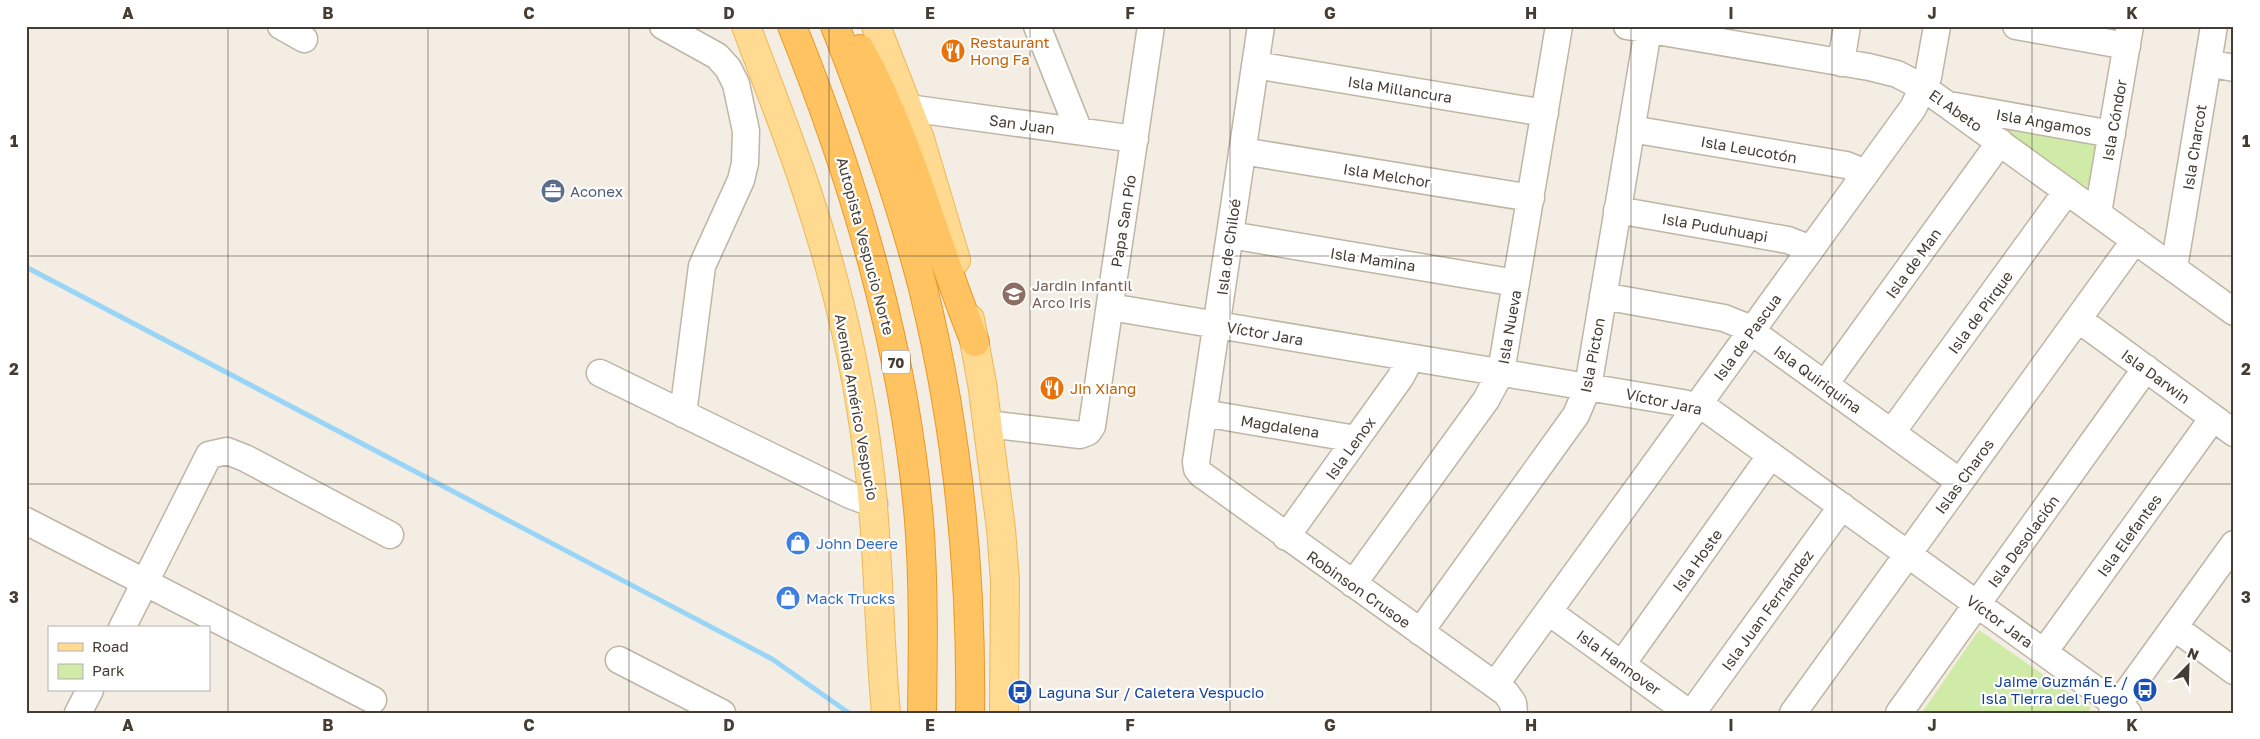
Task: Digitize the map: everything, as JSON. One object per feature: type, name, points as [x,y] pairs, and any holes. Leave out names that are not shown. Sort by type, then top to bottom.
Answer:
[{"type":"highway","name":"Autopista Vespucio Norte","points":[[792,26],[828,118],[861,217],[898,367],[919,521],[923,619],[922,713]]},
{"type":"highway","points":[[835,26],[888,170],[913,252],[931,323],[949,420],[962,509],[969,619],[970,713]]},
{"type":"highway","points":[[846,26],[871,70],[896,124],[918,181],[949,278],[975,342]]},
{"type":"main road","name":"Avenida Américo Vespucio","points":[[746,26],[806,188],[831,273],[855,376],[874,504],[886,713]]},
{"type":"main road","points":[[876,26],[908,108],[944,215],[975,342],[1001,529],[1005,581],[1004,713]]},
{"type":"street","points":[[281,26],[304,39]]},
{"type":"street","points":[[663,26],[717,56],[728,68],[736,84],[746,131],[745,163],[741,180],[702,266],[683,414]]},
{"type":"street","points":[[1037,26],[1079,131]]},
{"type":"street","name":"Papa San Pío","points":[[987,424],[1080,434],[1088,432],[1094,422],[1152,26]]},
{"type":"street","name":"Isla de Chiloé","points":[[1197,469],[1261,26]]},
{"type":"street","name":"Isla Nueva","points":[[1353,584],[1486,400],[1501,372],[1560,26]]},
{"type":"street","points":[[1841,63],[1848,26]]},
{"type":"street","name":"Isla de Pascua","points":[[1495,685],[1913,108],[1924,88],[1931,65],[1937,26]]},
{"type":"street","points":[[2016,26],[2128,36]]},
{"type":"street","name":"Isla Charcot","points":[[2174,268],[2214,26]]},
{"type":"street","name":"El Abeto","points":[[1655,29],[1758,37],[1841,63],[1897,74],[1924,88],[1947,104],[2234,312]]},
{"type":"street","name":"Isla Picton","points":[[1420,632],[1576,415],[1588,387],[1631,128],[1655,29]]},
{"type":"street","name":"Isla Cóndor","points":[[2098,213],[2128,36]]},
{"type":"street","points":[[2208,63],[2234,68]]},
{"type":"street","name":"Isla Millancura","points":[[1255,65],[1545,113]]},
{"type":"street","name":"Isla Angamos","points":[[1947,104],[2112,134]]},
{"type":"street","name":"San Juan","points":[[908,108],[1135,139]]},
{"type":"street","name":"Isla Leucotón","points":[[1631,128],[1846,165],[1866,173]]},
{"type":"street","name":"Isla de Man","points":[[1825,384],[2000,142]]},
{"type":"street","name":"Isla Melchor","points":[[1242,151],[1531,198]]},
{"type":"street","name":"Isla de Pirque","points":[[1892,432],[2067,191]]},
{"type":"street","name":"Isla Puduhuapi","points":[[1617,210],[1788,240],[1811,249]]},
{"type":"street","name":"Isla Mamina","points":[[1230,235],[1516,283]]},
{"type":"street","name":"Islas Charos","points":[[1798,711],[1908,554],[2135,240]]},
{"type":"street","name":"Isla Quiriquina","points":[[1603,296],[1724,318],[1736,322],[1752,331],[1960,482]]},
{"type":"street","name":"Víctor Jara","points":[[1110,307],[1697,406],[1712,413],[1772,455],[2044,652],[2119,710]]},
{"type":"street","name":"Isla Darwin","points":[[2078,319],[2224,425]]},
{"type":"street","name":"Isla Lenox","points":[[1286,537],[1404,373],[1408,357]]},
{"type":"street","name":"Isla Desolación","points":[[1899,713],[2146,368]]},
{"type":"street","points":[[600,373],[850,495],[874,504]]},
{"type":"street","name":"Magdalena","points":[[1204,413],[1356,439]]},
{"type":"street","name":"Isla Elefantes","points":[[2044,652],[2224,425]]},
{"type":"street","points":[[123,626],[209,455],[227,451],[245,458],[390,535]]},
{"type":"street","name":"Isla Hoste","points":[[1622,664],[1772,455]]},
{"type":"street","name":"Robinson Crusoe","points":[[1197,469],[1201,474],[1286,537],[1495,685],[1511,698],[1514,713]]},
{"type":"street","name":"Isla Juan Fernández","points":[[1691,713],[1842,506]]},
{"type":"street","points":[[26,521],[373,700]]},
{"type":"street","points":[[2119,710],[2174,627],[2232,552]]},
{"type":"street","name":"Isla Hannover","points":[[1549,612],[1691,713]]},
{"type":"street","points":[[2174,627],[2234,670]]},
{"type":"street","points":[[619,660],[722,713]]},
{"type":"street","points":[[78,713],[89,692]]},
{"type":"green space","points":[[1990,121],[2104,138],[2095,194]]},
{"type":"green space","points":[[1979,630],[2091,708],[2088,713],[1926,713],[1923,711]]},
{"type":"waterway","points":[[26,267],[772,659],[849,713]]},
{"type":"place","name":"Restaurant Hong Fa","points":[[953,51]]},
{"type":"place","name":"Aconex","points":[[553,191]]},
{"type":"place","name":"Jardin Infantil Arco Iris","points":[[1014,294]]},
{"type":"place","name":"Jin Xiang","points":[[1052,388]]},
{"type":"place","name":"John Deere","points":[[798,543]]},
{"type":"place","name":"Mack Trucks","points":[[788,598]]},
{"type":"place","name":"Jaime Guzmán E. / Isla Tierra del Fuego","points":[[2145,690]]},
{"type":"place","name":"Laguna Sur / Caletera Vespucio","points":[[1020,692]]}]
